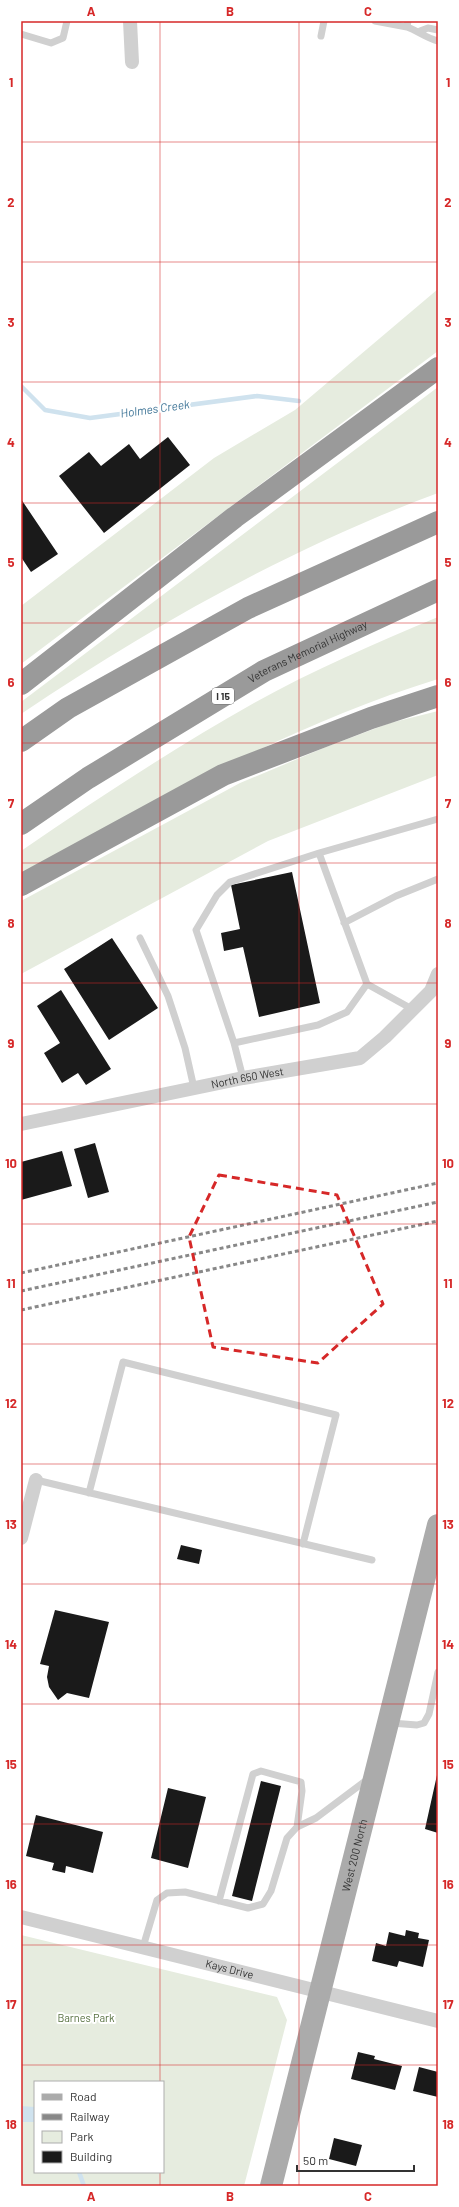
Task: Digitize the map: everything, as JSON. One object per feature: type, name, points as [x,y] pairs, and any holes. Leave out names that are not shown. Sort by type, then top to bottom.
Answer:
[{"type":"highway","points":[[21,684],[235,517],[438,368]]},
{"type":"highway","points":[[21,741],[68,708],[248,608],[438,522]]},
{"type":"highway","name":"Veterans Memorial Highway","points":[[21,824],[88,778],[264,671],[438,590]]},
{"type":"highway","points":[[21,885],[223,775],[371,718],[438,696]]},
{"type":"main road","name":"West 200 North","points":[[271,2186],[373,1775],[438,1525]]},
{"type":"street","points":[[130,21],[132,62]]},
{"type":"street","name":"North 650 West","points":[[21,1124],[242,1078],[360,1058],[385,1037],[431,991],[438,974]]},
{"type":"street","points":[[21,1538],[36,1480]]},
{"type":"street","name":"Kays Drive","points":[[21,1917],[438,2021]]},
{"type":"lane","points":[[21,34],[51,43],[63,38],[67,21]]},
{"type":"lane","points":[[321,36],[324,21]]},
{"type":"lane","points":[[375,21],[407,24],[420,31],[427,38],[438,41]]},
{"type":"lane","points":[[420,31],[428,28],[438,30]]},
{"type":"lane","points":[[242,1078],[234,1043],[196,930],[217,895],[230,882],[319,853],[438,819]]},
{"type":"lane","points":[[319,853],[366,984],[412,1009]]},
{"type":"lane","points":[[344,923],[396,896],[438,880]]},
{"type":"lane","points":[[140,938],[168,996],[185,1048],[194,1088]]},
{"type":"lane","points":[[234,1043],[318,1025],[347,1012],[366,984]]},
{"type":"lane","points":[[89,1493],[123,1362],[336,1416],[303,1544]]},
{"type":"lane","points":[[36,1480],[372,1560]]},
{"type":"lane","points":[[387,1722],[416,1725],[424,1723],[429,1714],[438,1672]]},
{"type":"lane","points":[[219,1901],[253,1774],[261,1771],[301,1782],[302,1791],[297,1827]]},
{"type":"lane","points":[[143,1947],[157,1900],[167,1893],[185,1892],[248,1908],[263,1904],[271,1891],[287,1838],[297,1827],[316,1818],[373,1775]]},
{"type":"highlighted area","points":[[219,1175],[337,1195],[383,1304],[318,1363],[213,1347],[189,1237]]},
{"type":"green space","points":[[438,289],[438,351],[21,664],[21,606],[214,458],[295,410]]},
{"type":"green space","points":[[438,387],[438,493],[329,538],[223,591],[171,620],[70,681],[21,714],[21,702]]},
{"type":"green space","points":[[438,617],[438,679],[329,719],[225,766],[21,874],[21,851],[165,756],[224,720],[299,679]]},
{"type":"green space","points":[[438,711],[438,775],[268,841],[21,974],[21,901],[240,783],[326,747],[390,723]]},
{"type":"green space","name":"Barnes Park","points":[[21,1935],[277,1997],[287,2020],[244,2186],[21,2186]]},
{"type":"water","points":[[21,2106],[34,2107],[34,2122],[21,2122]]},
{"type":"building","points":[[168,437],[190,465],[104,533],[59,476],[89,452],[101,466],[129,444],[140,459]]},
{"type":"building","points":[[21,499],[58,554],[31,572],[21,557]]},
{"type":"building","points":[[292,872],[320,1003],[259,1017],[243,947],[224,951],[221,933],[240,929],[231,885]]},
{"type":"building","points":[[112,938],[158,1008],[109,1040],[64,969]]},
{"type":"building","points":[[61,990],[111,1069],[86,1085],[78,1073],[62,1083],[44,1053],[60,1043],[37,1006]]},
{"type":"building","points":[[95,1143],[109,1192],[88,1198],[74,1149]]},
{"type":"building","points":[[62,1151],[72,1186],[21,1200],[21,1162]]},
{"type":"building","points":[[181,1545],[202,1550],[199,1564],[177,1559]]},
{"type":"building","points":[[55,1610],[109,1622],[89,1698],[67,1693],[58,1700],[49,1687],[47,1677],[49,1666],[40,1664]]},
{"type":"building","points":[[438,1775],[438,1833],[425,1829]]},
{"type":"building","points":[[261,1781],[281,1786],[252,1901],[232,1896]]},
{"type":"building","points":[[168,1788],[206,1797],[188,1868],[151,1858]]},
{"type":"building","points":[[36,1815],[103,1832],[93,1873],[66,1866],[65,1873],[52,1870],[54,1863],[26,1856]]},
{"type":"building","points":[[406,1930],[419,1933],[418,1938],[429,1940],[423,1967],[399,1961],[397,1967],[372,1961],[376,1943],[386,1946],[389,1932],[405,1936]]},
{"type":"building","points":[[358,2052],[375,2056],[374,2059],[402,2066],[395,2090],[351,2079]]},
{"type":"building","points":[[419,2067],[438,2072],[438,2097],[413,2091]]},
{"type":"building","points":[[334,2138],[362,2145],[356,2166],[329,2159]]},
{"type":"waterway","name":"Holmes Creek","points":[[21,386],[45,410],[90,418],[257,396],[299,401]]},
{"type":"waterway","points":[[79,2173],[84,2186]]},
{"type":"railway","points":[[21,1273],[438,1183]]},
{"type":"railway","points":[[21,1291],[438,1202]]},
{"type":"railway","points":[[21,1310],[438,1221]]}]
